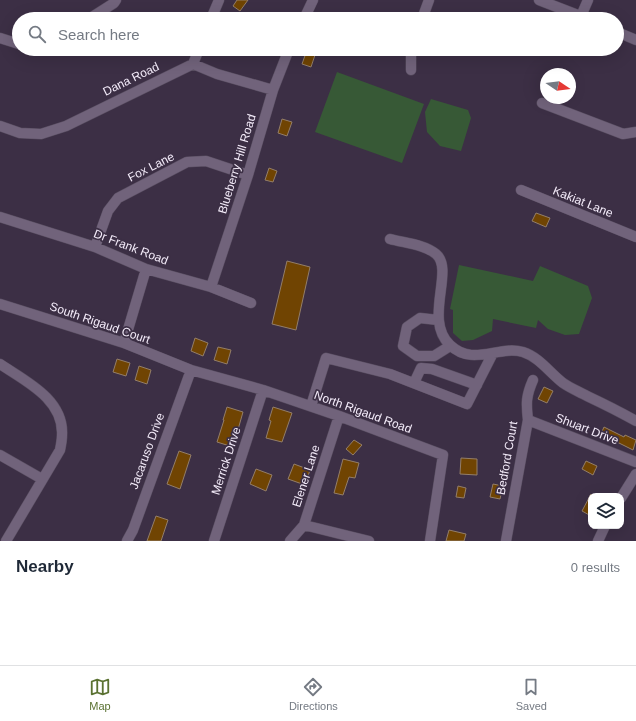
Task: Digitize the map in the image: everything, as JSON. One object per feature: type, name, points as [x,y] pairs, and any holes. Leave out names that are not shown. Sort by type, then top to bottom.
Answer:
[{"type":"street","points":[[100,12],[114,3],[116,0]]},
{"type":"street","points":[[214,12],[219,0]]},
{"type":"street","points":[[307,12],[313,0]]},
{"type":"street","points":[[425,12],[429,0]]},
{"type":"street","points":[[539,0],[571,12]]},
{"type":"street","points":[[585,12],[588,0]]},
{"type":"street","points":[[624,35],[636,40]]},
{"type":"street","points":[[0,38],[12,42]]},
{"type":"street","points":[[196,56],[193,64],[218,74],[274,90]]},
{"type":"street","name":"Blueberry Hill Road","points":[[211,287],[274,90],[286,56]]},
{"type":"street","points":[[411,56],[411,70]]},
{"type":"street","name":"Dana Road","points":[[0,126],[20,133],[40,134],[66,126],[193,64]]},
{"type":"street","points":[[542,104],[623,134],[636,132]]},
{"type":"street","name":"Fox Lane","points":[[95,247],[108,211],[118,198],[187,162],[206,160],[248,175]]},
{"type":"street","name":"Kakiat Lane","points":[[521,190],[636,237]]},
{"type":"street","name":"Dr Frank Road","points":[[0,217],[95,247],[146,269],[211,287],[251,303]]},
{"type":"street","points":[[390,239],[427,248],[437,254],[442,266],[438,320],[443,335],[450,346],[463,353],[473,355],[486,355],[506,350],[517,351],[533,356],[564,384],[636,420]]},
{"type":"street","points":[[124,343],[146,269]]},
{"type":"street","name":"South Rigaud Court","points":[[0,304],[124,343],[190,370]]},
{"type":"street","points":[[438,320],[420,318],[408,327],[403,346],[417,356],[434,356],[450,346]]},
{"type":"street","points":[[311,406],[326,358],[390,374],[467,404],[493,353]]},
{"type":"street","points":[[0,364],[39,390],[52,402],[60,419],[62,434],[60,450],[6,541]]},
{"type":"street","points":[[414,383],[421,368],[432,369],[477,385]]},
{"type":"street","name":"North Rigaud Road","points":[[190,370],[263,390],[311,406],[443,455],[430,541]]},
{"type":"street","name":"Jacaruso Drive","points":[[127,541],[190,370]]},
{"type":"street","name":"Bedford Court","points":[[506,541],[528,420],[526,402],[533,380]]},
{"type":"street","name":"Merrick Drive","points":[[214,541],[263,390]]},
{"type":"street","name":"Elener Lane","points":[[290,541],[304,525],[340,416]]},
{"type":"street","name":"Shuart Drive","points":[[528,420],[636,462]]},
{"type":"street","points":[[0,455],[42,479]]},
{"type":"street","points":[[624,493],[636,474]]},
{"type":"street","points":[[304,525],[369,541]]},
{"type":"street","points":[[598,541],[604,529]]},
{"type":"green space","points":[[337,72],[424,104],[402,163],[315,132]]},
{"type":"green space","points":[[431,99],[468,110],[471,118],[461,151],[440,146],[427,132],[425,112]]},
{"type":"green space","points":[[459,265],[533,281],[540,266],[588,286],[592,298],[579,334],[565,335],[548,329],[538,320],[536,328],[493,319],[492,331],[473,340],[462,341],[453,333],[453,310],[450,309]]},
{"type":"building","points":[[237,0],[248,0],[240,11],[233,6]]},
{"type":"building","points":[[305,56],[315,56],[311,67],[302,64]]},
{"type":"building","points":[[282,119],[292,122],[287,136],[278,133]]},
{"type":"building","points":[[269,168],[277,171],[273,182],[265,180]]},
{"type":"building","points":[[536,213],[550,218],[546,227],[532,221]]},
{"type":"building","points":[[287,261],[310,267],[296,330],[272,324]]},
{"type":"building","points":[[195,338],[208,343],[203,356],[191,351]]},
{"type":"building","points":[[218,347],[231,350],[227,364],[214,360]]},
{"type":"building","points":[[117,359],[130,363],[126,376],[113,372]]},
{"type":"building","points":[[139,366],[151,370],[147,384],[135,380]]},
{"type":"building","points":[[544,387],[553,391],[547,403],[538,399]]},
{"type":"building","points":[[227,407],[243,412],[233,447],[217,442]]},
{"type":"building","points":[[273,407],[292,413],[282,442],[266,438]]},
{"type":"building","points":[[604,427],[624,437],[625,435],[636,440],[633,450],[613,440],[612,442],[600,436]]},
{"type":"building","points":[[354,440],[362,445],[353,455],[346,449]]},
{"type":"building","points":[[179,451],[191,455],[180,489],[167,484]]},
{"type":"building","points":[[461,458],[477,459],[477,475],[460,474]]},
{"type":"building","points":[[343,459],[359,463],[355,478],[349,477],[343,495],[334,493]]},
{"type":"building","points":[[586,461],[597,466],[593,475],[582,469]]},
{"type":"building","points":[[294,464],[310,470],[305,485],[288,479]]},
{"type":"building","points":[[256,469],[272,475],[266,491],[250,484]]},
{"type":"building","points":[[493,484],[503,486],[500,499],[490,497]]},
{"type":"building","points":[[458,486],[466,488],[464,498],[456,497]]},
{"type":"building","points":[[588,500],[588,514],[582,511]]},
{"type":"building","points":[[156,516],[168,520],[161,541],[147,541]]},
{"type":"building","points":[[449,530],[466,534],[464,541],[446,541]]}]
